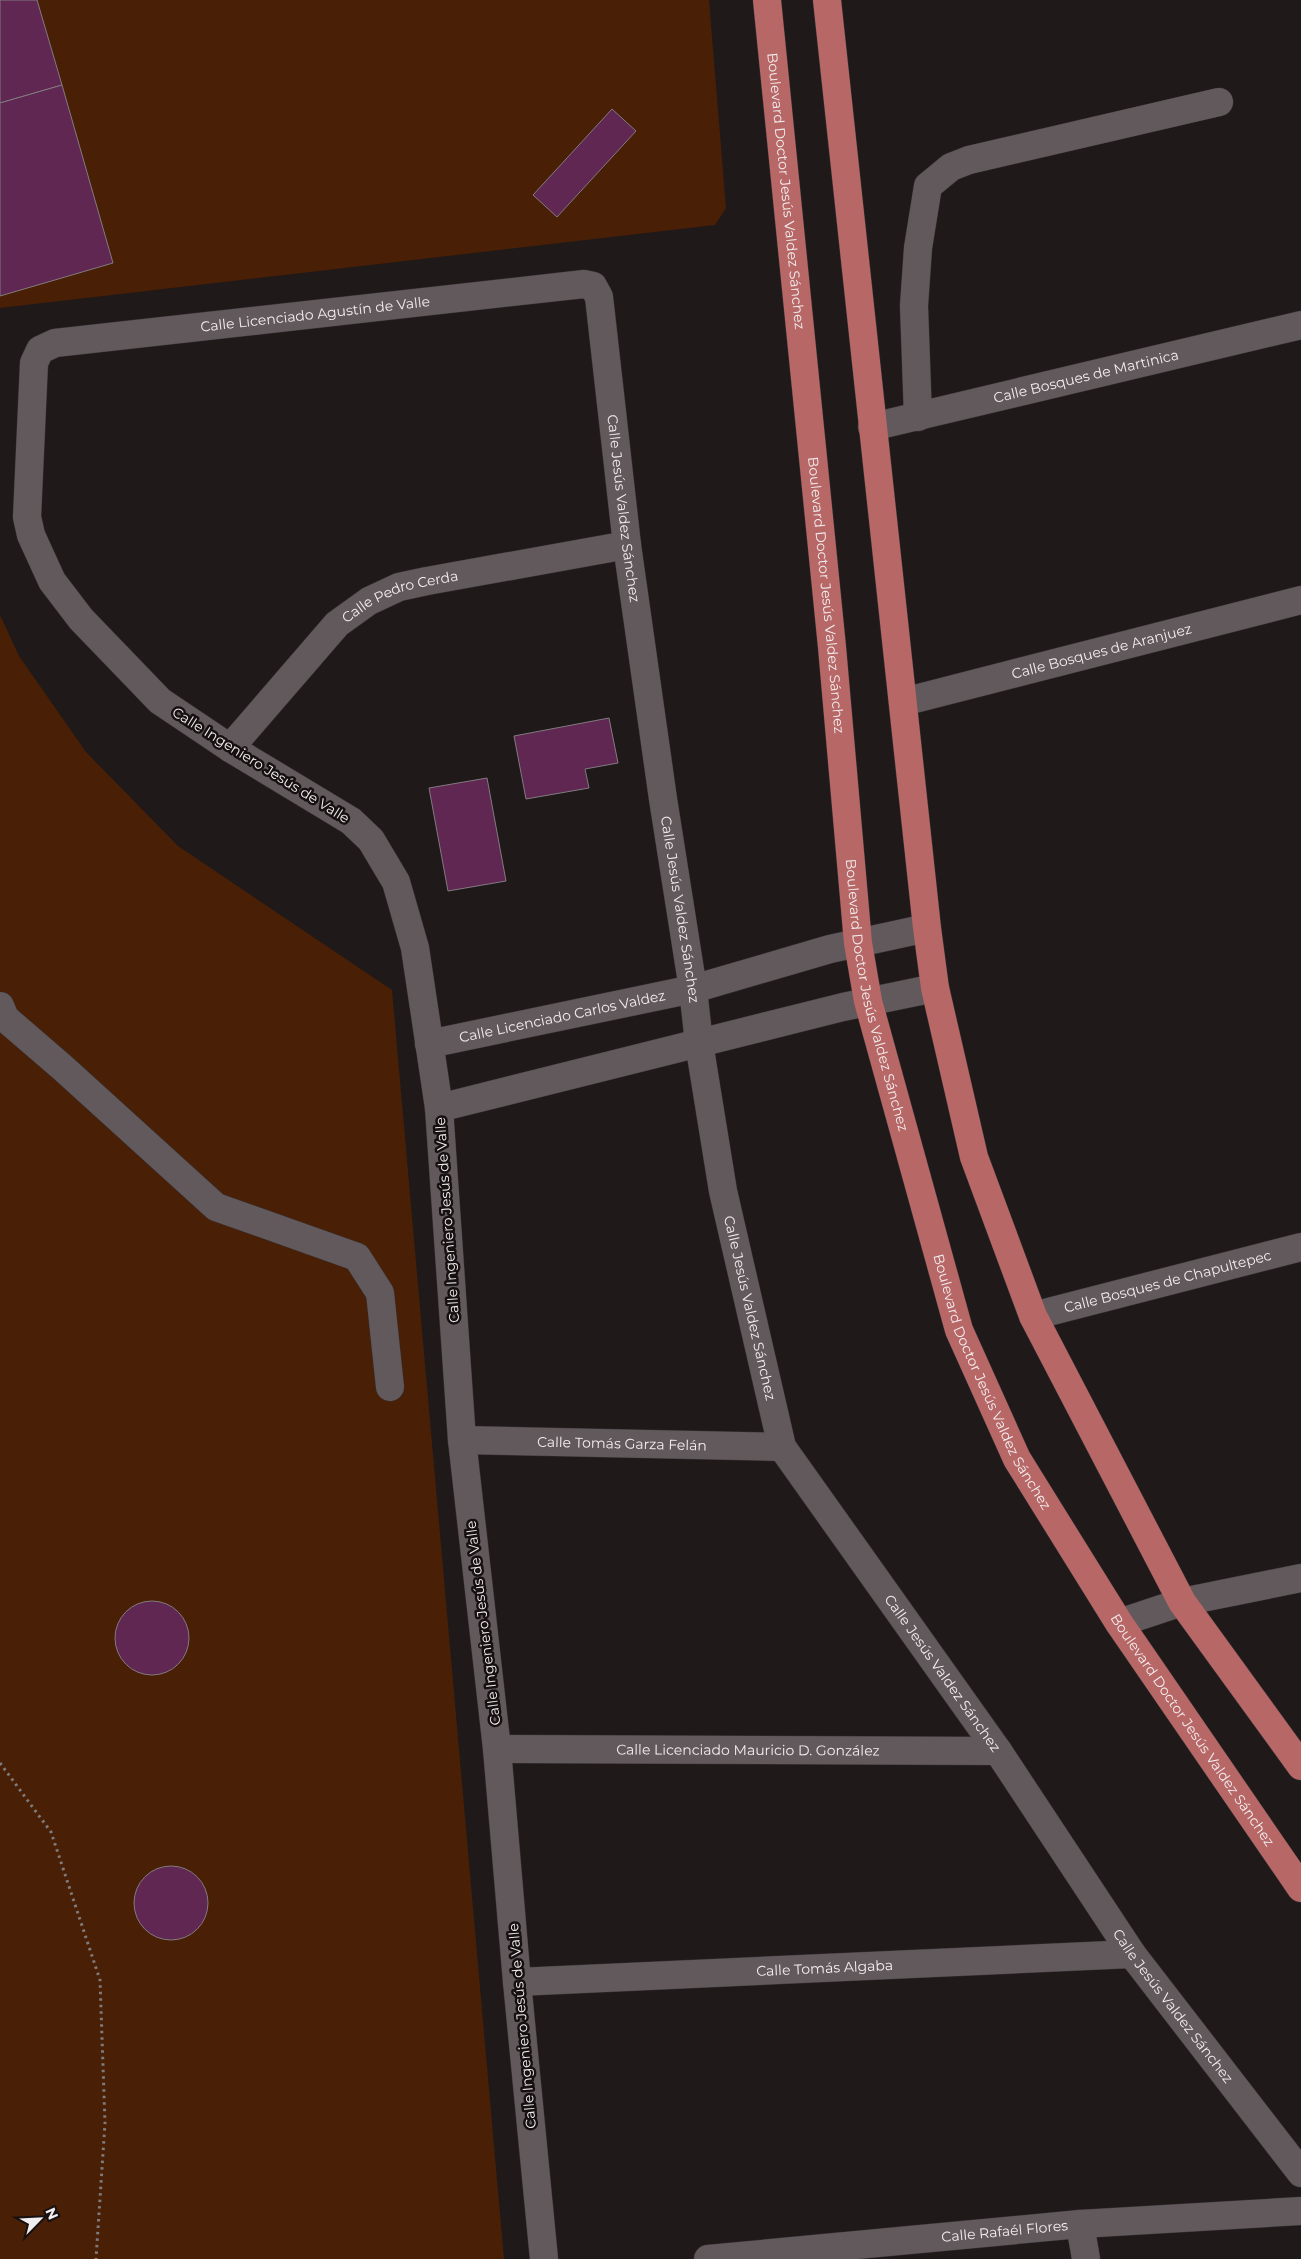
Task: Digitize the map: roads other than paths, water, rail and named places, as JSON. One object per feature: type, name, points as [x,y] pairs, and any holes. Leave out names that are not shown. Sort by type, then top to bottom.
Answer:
[{"type":"main road","name":"Boulevard Doctor Jesús Valdez Sánchez","points":[[767,0],[832,647],[858,944],[868,1001],[959,1330],[1017,1458],[1118,1623],[1301,1888]]},
{"type":"main road","points":[[827,0],[927,928],[935,988],[974,1157],[1033,1316],[1182,1602],[1301,1766]]},
{"type":"street","points":[[918,417],[914,306],[918,248],[928,186],[951,167],[968,160],[1219,102]]},
{"type":"street","name":"Calle Licenciado Agustín de Valle","points":[[40,350],[55,343],[584,284],[593,286]]},
{"type":"street","name":"Calle Jesús Valdez Sánchez","points":[[593,286],[599,297],[627,545],[663,799],[694,989],[699,1043],[723,1191],[782,1447],[998,1752],[1132,1954],[1301,2173]]},
{"type":"street","name":"Calle Bosques de Martinica","points":[[872,426],[918,417],[1301,325]]},
{"type":"street","name":"Calle Ingeniero Jesús de Valle","points":[[40,350],[34,363],[27,517],[31,535],[52,581],[81,619],[160,701],[230,748],[351,821],[371,840],[396,882],[415,948],[439,1108],[462,1440],[497,1749],[544,2259]]},
{"type":"street","name":"Calle Pedro Cerda","points":[[230,748],[337,624],[369,600],[399,587],[427,581],[627,545]]},
{"type":"street","name":"Calle Bosques de Aranjuez","points":[[903,702],[1301,600]]},
{"type":"street","name":"Calle Licenciado Carlos Valdez","points":[[429,1044],[694,989],[830,949],[927,928]]},
{"type":"street","points":[[439,1108],[868,1001],[935,988]]},
{"type":"street","points":[[0,1006],[5,1018],[216,1207],[357,1257],[380,1292],[390,1387]]},
{"type":"street","name":"Calle Bosques de Chapultepec","points":[[1033,1316],[1301,1248]]},
{"type":"street","name":"Calle Tomás Garza Felán","points":[[462,1440],[782,1447]]},
{"type":"street","points":[[1118,1623],[1182,1602],[1301,1578]]},
{"type":"street","name":"Calle Licenciado Mauricio D. González","points":[[497,1749],[998,1752]]},
{"type":"street","name":"Calle Tomás Algaba","points":[[517,1982],[1132,1954]]},
{"type":"street","name":"Calle Rafaél Flores","points":[[708,2259],[811,2254],[1080,2224],[1301,2211]]},
{"type":"street","points":[[1080,2224],[1086,2259]]}]
